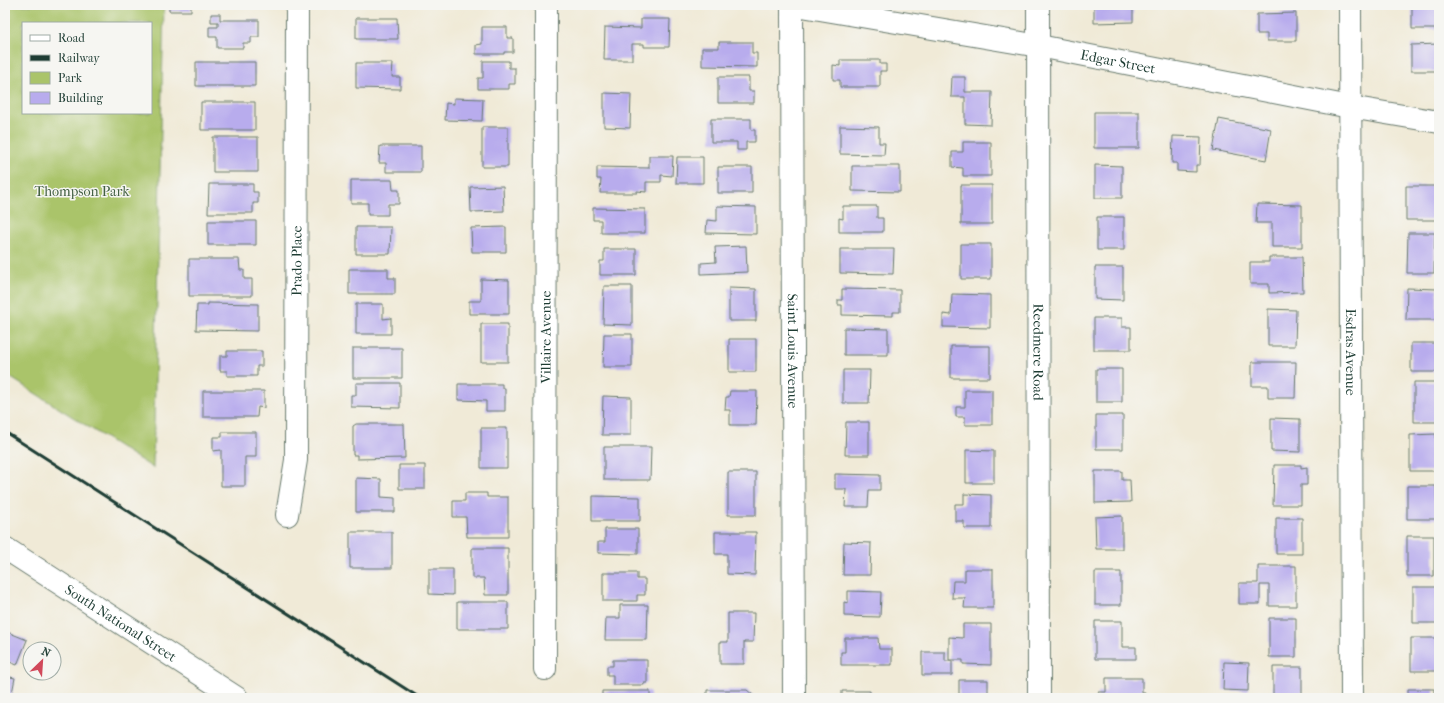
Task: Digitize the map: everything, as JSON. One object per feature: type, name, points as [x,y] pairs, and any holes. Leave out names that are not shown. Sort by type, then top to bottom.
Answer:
[{"type":"street","name":"Prado Place","points":[[287,515],[296,460],[297,5]]},
{"type":"street","name":"Villaire Avenue","points":[[545,669],[546,5]]},
{"type":"street","name":"Saint Louis Avenue","points":[[792,5],[794,698]]},
{"type":"street","name":"Edgar Street","points":[[796,5],[1038,46],[1439,122]]},
{"type":"street","name":"Reedmere Road","points":[[1038,5],[1039,698]]},
{"type":"street","name":"Esdras Avenue","points":[[1350,5],[1352,698]]},
{"type":"street","name":"South National Street","points":[[5,548],[213,692],[237,698]]},
{"type":"green space","name":"Thompson Park","points":[[5,5],[164,5],[153,468],[5,374]]},
{"type":"building","points":[[169,5],[191,5],[191,11],[169,11]]},
{"type":"building","points":[[1094,5],[1133,5],[1133,22],[1094,23]]},
{"type":"building","points":[[1412,5],[1439,5],[1439,29],[1412,29]]},
{"type":"building","points":[[1296,13],[1296,41],[1267,41],[1267,34],[1257,34],[1257,14]]},
{"type":"building","points":[[211,14],[220,14],[220,20],[259,20],[259,37],[251,37],[251,43],[243,43],[243,48],[217,48],[217,37],[209,37],[209,27],[218,27],[218,22],[211,22]]},
{"type":"building","points":[[356,18],[397,18],[398,39],[356,39]]},
{"type":"building","points":[[641,19],[670,19],[669,47],[644,47],[644,44],[632,44],[632,60],[604,60],[605,27],[641,28]]},
{"type":"building","points":[[482,27],[507,27],[507,38],[513,38],[513,52],[504,52],[504,54],[476,54],[476,45],[482,44]]},
{"type":"building","points":[[719,42],[752,42],[752,53],[757,53],[757,67],[702,66],[702,48],[719,48]]},
{"type":"building","points":[[1439,44],[1439,71],[1411,71],[1411,45]]},
{"type":"building","points":[[840,60],[880,60],[880,64],[886,64],[886,71],[880,71],[880,87],[840,87],[840,80],[833,80],[833,65],[840,66]]},
{"type":"building","points":[[483,61],[509,61],[509,68],[515,68],[515,84],[509,84],[509,89],[478,89],[478,78],[483,78]]},
{"type":"building","points":[[196,62],[255,62],[255,86],[196,86]]},
{"type":"building","points":[[356,63],[393,63],[392,77],[400,77],[400,89],[356,88]]},
{"type":"building","points":[[718,77],[749,77],[749,91],[754,91],[754,103],[718,103]]},
{"type":"building","points":[[952,77],[965,77],[965,92],[992,92],[991,125],[965,124],[965,97],[951,97]]},
{"type":"building","points":[[604,93],[631,94],[630,128],[604,127]]},
{"type":"building","points":[[454,98],[483,99],[482,121],[445,120],[446,103],[454,104]]},
{"type":"building","points":[[201,102],[255,102],[255,130],[201,130]]},
{"type":"building","points":[[1094,112],[1139,112],[1139,148],[1094,148]]},
{"type":"building","points":[[711,119],[751,119],[751,130],[755,130],[755,142],[746,142],[746,150],[737,150],[737,142],[711,142]]},
{"type":"building","points":[[1219,119],[1271,129],[1266,160],[1213,150]]},
{"type":"building","points":[[840,126],[879,127],[879,143],[885,143],[884,155],[840,154]]},
{"type":"building","points":[[482,127],[508,127],[508,167],[482,167]]},
{"type":"building","points":[[1173,136],[1201,137],[1200,165],[1196,165],[1196,172],[1177,171],[1177,163],[1172,163]]},
{"type":"building","points":[[213,137],[258,137],[258,172],[213,172]]},
{"type":"building","points":[[963,142],[991,142],[991,176],[963,176],[963,168],[952,167],[952,152],[963,152]]},
{"type":"building","points":[[380,146],[421,146],[421,172],[386,172],[386,163],[379,163]]},
{"type":"building","points":[[649,156],[673,156],[672,176],[661,175],[661,182],[646,182],[646,192],[600,193],[601,179],[597,179],[597,167],[649,168]]},
{"type":"building","points":[[677,157],[703,157],[703,183],[676,183]]},
{"type":"building","points":[[1095,165],[1122,166],[1122,198],[1095,198]]},
{"type":"building","points":[[852,166],[900,166],[900,192],[852,191]]},
{"type":"building","points":[[718,167],[752,167],[752,193],[718,193]]},
{"type":"building","points":[[351,180],[392,180],[393,190],[399,190],[399,204],[388,204],[388,215],[368,215],[368,203],[351,203]]},
{"type":"building","points":[[209,184],[253,184],[253,192],[258,192],[258,203],[253,203],[253,213],[208,213]]},
{"type":"building","points":[[961,185],[992,185],[992,224],[961,224]]},
{"type":"building","points":[[503,186],[504,211],[471,212],[470,187]]},
{"type":"building","points":[[1406,186],[1436,186],[1436,220],[1406,220]]},
{"type":"building","points":[[1257,204],[1302,205],[1302,247],[1272,247],[1272,223],[1256,223]]},
{"type":"building","points":[[717,206],[756,207],[756,234],[706,233],[707,220],[717,221]]},
{"type":"building","points":[[843,206],[877,206],[877,218],[883,218],[883,232],[839,232],[839,218],[843,219]]},
{"type":"building","points":[[593,208],[645,209],[645,233],[601,233],[601,220],[593,220]]},
{"type":"building","points":[[1097,217],[1124,217],[1124,250],[1097,250]]},
{"type":"building","points":[[208,221],[256,221],[256,245],[208,245]]},
{"type":"building","points":[[356,227],[391,227],[390,254],[356,254]]},
{"type":"building","points":[[506,227],[506,252],[472,252],[471,228]]},
{"type":"building","points":[[1408,233],[1435,233],[1434,273],[1407,273]]},
{"type":"building","points":[[961,244],[991,244],[991,279],[961,279]]},
{"type":"building","points":[[746,246],[747,272],[701,274],[701,263],[716,262],[715,247]]},
{"type":"building","points":[[604,249],[636,249],[636,275],[600,275],[600,261],[604,261]]},
{"type":"building","points":[[840,249],[894,249],[893,274],[840,273]]},
{"type":"building","points":[[1269,257],[1302,257],[1303,292],[1269,293],[1269,284],[1250,284],[1250,262],[1269,262]]},
{"type":"building","points":[[189,259],[239,259],[240,270],[244,270],[244,279],[252,279],[252,296],[189,296]]},
{"type":"building","points":[[1095,267],[1123,267],[1123,300],[1095,299]]},
{"type":"building","points":[[349,269],[388,269],[388,278],[395,278],[395,294],[349,294]]},
{"type":"building","points":[[481,279],[509,280],[509,314],[469,314],[469,301],[481,301]]},
{"type":"building","points":[[604,286],[632,286],[632,325],[603,324]]},
{"type":"building","points":[[729,288],[756,289],[756,321],[729,321]]},
{"type":"building","points":[[1407,288],[1437,289],[1437,320],[1406,320]]},
{"type":"building","points":[[842,289],[900,290],[900,312],[893,312],[893,316],[842,315],[842,305],[838,305],[838,300],[842,300]]},
{"type":"building","points":[[952,294],[990,295],[990,328],[943,327],[943,314],[951,315]]},
{"type":"building","points":[[208,303],[258,304],[258,331],[196,330],[197,305],[208,305]]},
{"type":"building","points":[[356,304],[383,304],[383,319],[391,318],[391,334],[356,334]]},
{"type":"building","points":[[1268,309],[1296,310],[1295,346],[1268,346]]},
{"type":"building","points":[[1094,318],[1122,318],[1122,327],[1131,327],[1131,350],[1094,350]]},
{"type":"building","points":[[481,324],[508,324],[508,362],[481,362]]},
{"type":"building","points":[[844,328],[888,329],[888,355],[844,355]]},
{"type":"building","points":[[604,334],[632,334],[632,367],[603,367]]},
{"type":"building","points":[[729,339],[756,339],[756,372],[729,372]]},
{"type":"building","points":[[1411,343],[1437,343],[1437,372],[1411,372]]},
{"type":"building","points":[[951,346],[990,346],[990,378],[951,378]]},
{"type":"building","points":[[353,348],[402,348],[402,378],[353,378]]},
{"type":"building","points":[[227,351],[262,351],[262,366],[257,366],[257,376],[227,376],[227,371],[220,371],[220,356],[227,356]]},
{"type":"building","points":[[1252,362],[1296,362],[1295,398],[1268,398],[1268,386],[1252,386]]},
{"type":"building","points":[[1096,369],[1122,369],[1122,402],[1096,402]]},
{"type":"building","points":[[843,370],[870,370],[869,403],[843,403]]},
{"type":"building","points":[[1414,382],[1439,382],[1439,422],[1414,422]]},
{"type":"building","points":[[356,383],[400,383],[400,408],[351,407],[351,395],[356,395]]},
{"type":"building","points":[[458,384],[502,384],[502,388],[505,388],[505,411],[486,411],[486,401],[458,400]]},
{"type":"building","points":[[965,390],[992,390],[992,425],[965,425],[965,417],[956,417],[956,407],[965,407]]},
{"type":"building","points":[[203,391],[264,391],[264,408],[258,407],[257,417],[203,417]]},
{"type":"building","points":[[730,391],[757,391],[756,425],[730,425],[730,410],[725,410],[726,397],[729,397]]},
{"type":"building","points":[[603,396],[631,397],[631,435],[602,435]]},
{"type":"building","points":[[1096,415],[1123,415],[1123,449],[1096,449]]},
{"type":"building","points":[[1271,418],[1300,419],[1300,452],[1271,451]]},
{"type":"building","points":[[846,422],[869,422],[869,455],[845,455]]},
{"type":"building","points":[[356,424],[404,424],[405,458],[357,459],[357,455],[353,455],[353,426]]},
{"type":"building","points":[[481,428],[507,428],[507,468],[481,468]]},
{"type":"building","points":[[222,432],[256,432],[256,457],[245,457],[245,486],[221,486],[221,450],[213,451],[213,437],[222,437]]},
{"type":"building","points":[[1436,434],[1436,471],[1410,471],[1410,435]]},
{"type":"building","points":[[604,447],[651,447],[650,480],[604,480]]},
{"type":"building","points":[[966,450],[994,451],[994,483],[966,483]]},
{"type":"building","points":[[399,465],[425,465],[425,489],[399,489]]},
{"type":"building","points":[[1274,465],[1301,465],[1301,468],[1307,467],[1307,485],[1301,485],[1301,505],[1273,505]]},
{"type":"building","points":[[1095,471],[1122,471],[1122,480],[1130,480],[1131,502],[1095,503]]},
{"type":"building","points":[[728,472],[756,472],[756,515],[728,515]]},
{"type":"building","points":[[835,474],[880,475],[880,490],[869,490],[868,507],[845,507],[846,489],[835,489]]},
{"type":"building","points":[[356,478],[381,479],[381,497],[395,498],[395,512],[356,512]]},
{"type":"building","points":[[1407,486],[1436,486],[1437,519],[1407,519]]},
{"type":"building","points":[[465,493],[487,493],[487,497],[508,497],[508,537],[467,537],[466,517],[453,517],[453,501],[465,501]]},
{"type":"building","points":[[964,494],[991,495],[991,528],[964,528],[964,521],[955,521],[955,504],[964,504]]},
{"type":"building","points":[[592,496],[640,497],[640,521],[592,521]]},
{"type":"building","points":[[1122,516],[1122,549],[1096,549],[1095,517]]},
{"type":"building","points":[[1276,518],[1302,518],[1302,554],[1276,554]]},
{"type":"building","points":[[605,529],[638,529],[638,554],[598,553],[598,542],[605,542]]},
{"type":"building","points":[[350,532],[392,532],[392,568],[350,568]]},
{"type":"building","points":[[715,532],[756,532],[755,575],[727,574],[727,554],[715,554]]},
{"type":"building","points":[[1407,536],[1434,536],[1434,576],[1407,576]]},
{"type":"building","points":[[844,542],[871,543],[870,575],[843,575]]},
{"type":"building","points":[[472,548],[508,548],[508,595],[485,595],[484,578],[472,578]]},
{"type":"building","points":[[1258,566],[1296,566],[1296,606],[1269,606],[1269,585],[1260,585],[1260,604],[1239,604],[1239,583],[1258,583]]},
{"type":"building","points":[[429,569],[453,569],[453,595],[429,594]]},
{"type":"building","points":[[965,569],[993,569],[993,608],[964,608],[965,598],[952,598],[953,581],[965,581]]},
{"type":"building","points":[[1095,572],[1121,572],[1121,605],[1095,605]]},
{"type":"building","points":[[603,573],[637,573],[637,579],[645,579],[645,595],[637,595],[637,601],[603,601]]},
{"type":"building","points":[[1413,587],[1439,587],[1439,623],[1413,623]]},
{"type":"building","points":[[848,591],[881,592],[880,617],[844,616],[844,602],[848,603]]},
{"type":"building","points":[[457,602],[508,602],[508,629],[457,629]]},
{"type":"building","points":[[620,605],[648,605],[647,640],[605,640],[606,618],[620,618]]},
{"type":"building","points":[[728,613],[754,613],[753,642],[744,642],[744,664],[720,664],[720,642],[728,642]]},
{"type":"building","points":[[1269,618],[1296,618],[1296,657],[1269,657]]},
{"type":"building","points":[[1095,621],[1122,621],[1122,647],[1136,647],[1136,659],[1095,659]]},
{"type":"building","points":[[963,624],[991,624],[991,665],[963,664],[963,660],[949,660],[949,637],[963,638]]},
{"type":"building","points":[[5,631],[27,640],[22,641],[22,652],[17,665],[5,660]]},
{"type":"building","points":[[845,638],[878,638],[879,649],[892,649],[892,665],[841,665],[841,652],[845,652]]},
{"type":"building","points":[[1411,638],[1439,638],[1439,671],[1411,671]]},
{"type":"building","points":[[922,652],[945,652],[945,661],[952,661],[952,675],[922,675]]},
{"type":"building","points":[[613,660],[647,660],[647,683],[644,683],[644,685],[613,685],[613,675],[607,675],[607,666],[613,666]]},
{"type":"building","points":[[1224,662],[1249,663],[1248,691],[1223,690]]},
{"type":"building","points":[[1273,667],[1302,667],[1302,698],[1273,698]]},
{"type":"building","points":[[5,676],[15,678],[11,698],[5,698]]},
{"type":"building","points":[[1106,678],[1142,678],[1142,693],[1145,693],[1145,698],[1098,698],[1098,692],[1106,692]]},
{"type":"building","points":[[959,680],[988,680],[988,698],[959,698]]},
{"type":"building","points":[[1408,689],[1434,689],[1434,698],[1408,698]]},
{"type":"building","points":[[707,690],[747,690],[753,695],[753,698],[707,698]]},
{"type":"building","points":[[602,691],[650,691],[650,698],[602,698]]},
{"type":"building","points":[[842,691],[870,691],[870,698],[842,698]]},
{"type":"railway","points":[[5,432],[420,698]]}]
